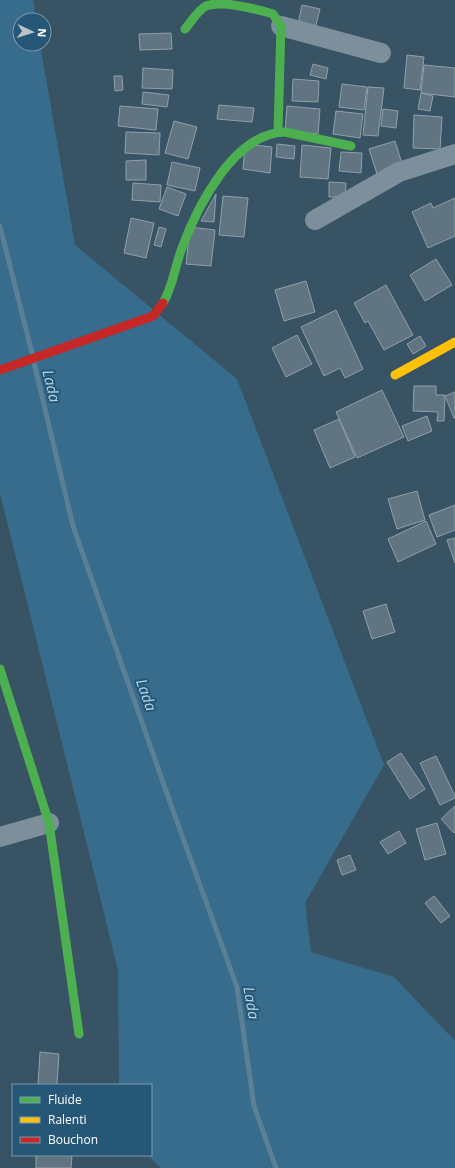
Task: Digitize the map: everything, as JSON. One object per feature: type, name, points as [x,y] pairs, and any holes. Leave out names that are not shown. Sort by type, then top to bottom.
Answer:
[{"type":"street","points":[[185,29],[207,6],[218,2],[233,2],[277,13],[381,53]]},
{"type":"street","points":[[277,13],[278,132]]},
{"type":"street","points":[[0,370],[153,316],[162,306],[169,294],[170,281],[186,235],[208,190],[243,149],[265,135],[278,132],[351,146]]},
{"type":"street","points":[[315,220],[399,172],[453,158]]},
{"type":"street","points":[[395,375],[455,342]]},
{"type":"street","points":[[0,669],[49,823],[79,1034]]},
{"type":"street","points":[[0,837],[49,823]]},
{"type":"shaded area","points":[[0,0],[33,0],[35,12],[12,12],[12,52],[41,52],[75,245],[237,379],[384,765],[305,903],[311,952],[394,977],[455,1041],[455,1168],[161,1168],[148,1156],[152,1156],[152,1084],[119,1084],[118,970],[0,493]]},
{"type":"building","points":[[302,5],[320,9],[313,37],[296,33]]},
{"type":"building","points":[[171,33],[172,49],[140,50],[139,34]]},
{"type":"building","points":[[407,55],[424,57],[420,90],[404,88]]},
{"type":"building","points":[[313,64],[328,68],[326,79],[310,75]]},
{"type":"building","points":[[424,65],[455,68],[455,97],[421,93]]},
{"type":"building","points":[[143,68],[173,70],[172,89],[142,88]]},
{"type":"building","points":[[114,76],[122,76],[123,90],[115,91]]},
{"type":"building","points":[[293,79],[319,81],[318,102],[292,101]]},
{"type":"building","points":[[342,84],[367,87],[364,110],[339,107]]},
{"type":"building","points":[[368,87],[384,88],[378,136],[363,135]]},
{"type":"building","points":[[143,92],[169,95],[167,107],[142,104]]},
{"type":"building","points":[[421,93],[433,96],[430,111],[418,109]]},
{"type":"building","points":[[219,105],[254,108],[252,122],[217,119]]},
{"type":"building","points":[[120,106],[158,109],[156,130],[118,126]]},
{"type":"building","points":[[287,106],[320,109],[318,134],[285,131]]},
{"type":"building","points":[[383,109],[398,111],[396,128],[381,126]]},
{"type":"building","points":[[336,111],[363,114],[360,138],[333,134]]},
{"type":"building","points":[[414,115],[442,117],[440,149],[413,148]]},
{"type":"building","points":[[174,121],[197,127],[188,159],[165,153]]},
{"type":"building","points":[[126,132],[160,133],[159,155],[125,153]]},
{"type":"building","points":[[395,141],[403,167],[377,174],[369,149]]},
{"type":"building","points":[[245,144],[272,147],[270,173],[243,169]]},
{"type":"building","points":[[277,144],[295,146],[294,159],[276,157]]},
{"type":"building","points":[[302,145],[331,148],[328,179],[300,177]]},
{"type":"building","points":[[341,152],[362,153],[361,173],[339,171]]},
{"type":"building","points":[[146,160],[146,180],[126,180],[126,161]]},
{"type":"building","points":[[172,162],[200,168],[195,191],[167,185]]},
{"type":"building","points":[[329,182],[346,183],[345,197],[329,197]]},
{"type":"building","points":[[133,183],[161,185],[160,202],[132,200]]},
{"type":"building","points":[[167,187],[186,194],[178,216],[159,209]]},
{"type":"building","points":[[216,194],[214,222],[201,221]]},
{"type":"building","points":[[223,196],[248,198],[244,237],[219,235]]},
{"type":"building","points":[[455,198],[455,236],[428,248],[412,212],[431,203],[433,208]]},
{"type":"building","points":[[131,218],[154,223],[146,258],[124,253]]},
{"type":"building","points":[[159,227],[166,229],[161,247],[154,245]]},
{"type":"building","points":[[190,227],[215,230],[211,266],[186,264]]},
{"type":"building","points":[[436,259],[452,285],[425,301],[410,275]]},
{"type":"building","points":[[306,281],[315,312],[284,321],[275,290]]},
{"type":"building","points":[[386,285],[413,335],[384,350],[368,321],[365,323],[354,303]]},
{"type":"building","points":[[336,310],[363,369],[345,378],[340,368],[324,376],[301,327]]},
{"type":"building","points":[[297,335],[312,364],[286,377],[272,348]]},
{"type":"building","points":[[420,336],[426,346],[413,354],[407,344]]},
{"type":"building","points":[[414,386],[436,386],[436,395],[445,395],[444,421],[437,421],[438,412],[413,411]]},
{"type":"building","points":[[382,390],[404,437],[357,458],[336,412]]},
{"type":"building","points":[[455,392],[455,418],[454,418],[445,396]]},
{"type":"building","points":[[427,416],[432,431],[408,441],[402,426]]},
{"type":"building","points":[[339,419],[355,457],[330,468],[314,430]]},
{"type":"building","points":[[417,491],[425,520],[397,529],[388,499]]},
{"type":"building","points":[[455,505],[455,530],[437,537],[429,515]]},
{"type":"building","points":[[426,521],[436,544],[398,562],[388,539]]},
{"type":"building","points":[[455,538],[455,563],[447,540]]},
{"type":"building","points":[[386,604],[395,632],[372,639],[363,611]]},
{"type":"building","points":[[401,753],[425,789],[410,799],[387,762]]},
{"type":"building","points":[[436,756],[455,796],[455,798],[440,805],[420,763]]},
{"type":"building","points":[[455,806],[455,832],[454,833],[441,819]]},
{"type":"building","points":[[437,823],[446,854],[425,860],[416,829]]},
{"type":"building","points":[[399,831],[406,843],[388,854],[380,842]]},
{"type":"building","points":[[350,855],[356,870],[342,875],[337,860]]},
{"type":"building","points":[[434,896],[450,916],[441,923],[425,903]]},
{"type":"building","points":[[40,1052],[59,1054],[57,1084],[38,1084]]},
{"type":"building","points":[[36,1156],[72,1156],[71,1168],[36,1168]]},
{"type":"waterway","name":"Lada","points":[[0,226],[32,353]]},
{"type":"waterway","name":"Lada","points":[[34,363],[73,526],[237,987],[254,1106],[276,1168]]},
{"type":"traffic: fast","points":[[185,29],[200,10],[213,4],[239,6],[273,14],[281,26],[278,131]]},
{"type":"traffic: fast","points":[[163,303],[169,290],[182,248],[197,213],[220,175],[234,158],[250,145],[267,136],[285,132],[351,146]]},
{"type":"traffic: fast","points":[[0,669],[49,823],[79,1034]]},
{"type":"traffic: slow","points":[[395,375],[455,342]]},
{"type":"traffic: jam","points":[[0,370],[153,316],[163,303]]}]
